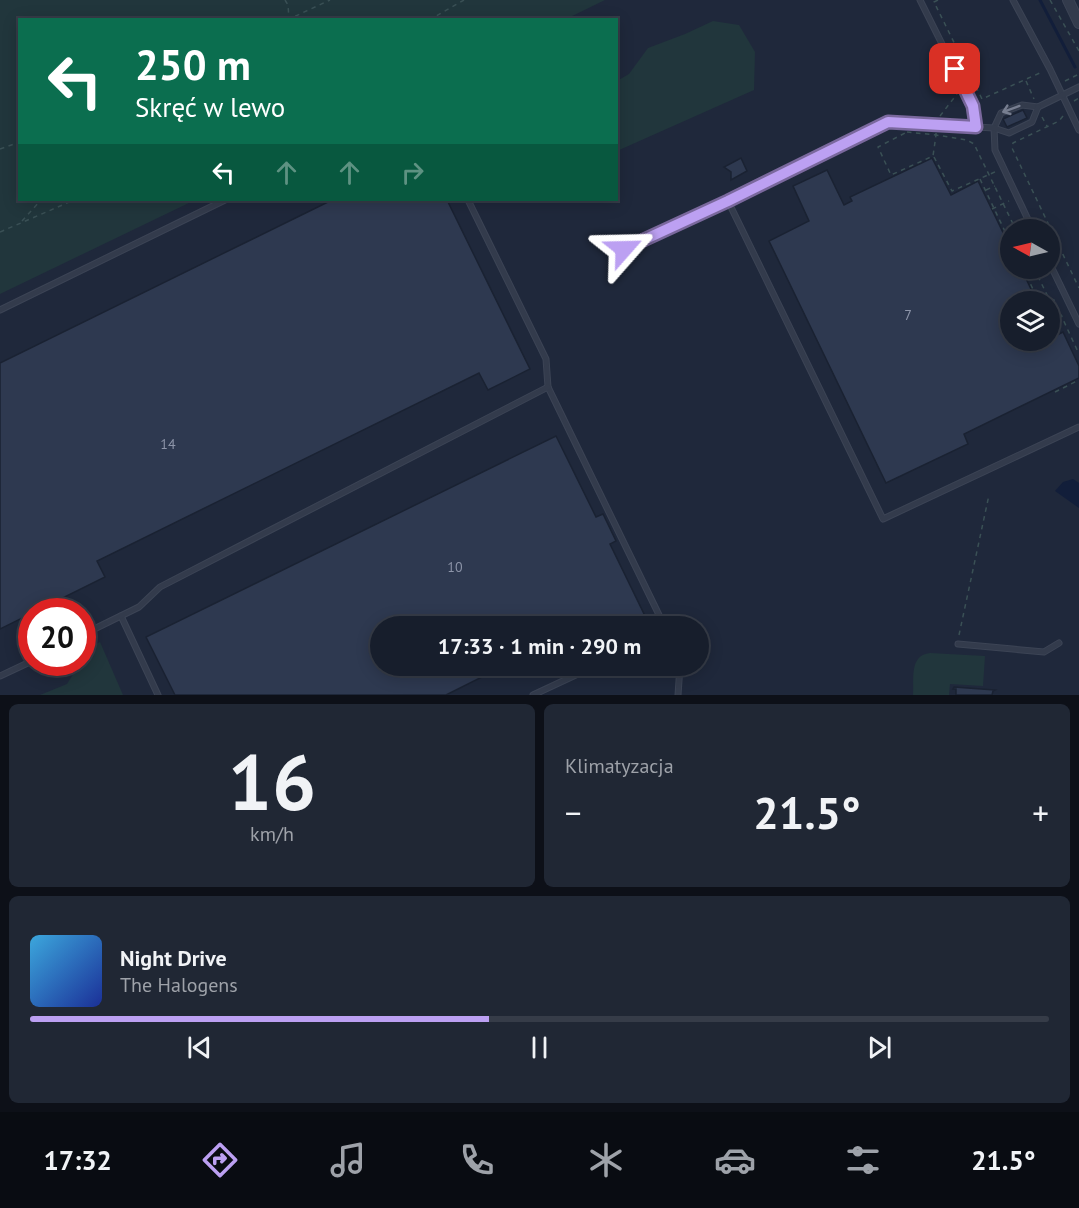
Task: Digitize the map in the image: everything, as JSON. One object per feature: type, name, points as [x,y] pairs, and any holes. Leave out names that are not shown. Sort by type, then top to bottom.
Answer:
[{"type":"street","points":[[1068,0],[1079,23]]},
{"type":"lane","points":[[920,0],[973,106],[976,127]]},
{"type":"lane","points":[[1013,0],[1079,130]]},
{"type":"lane","points":[[1028,219],[995,150],[994,128],[1001,113],[1022,105],[1038,107],[1079,87]]},
{"type":"lane","points":[[624,249],[728,201],[888,122],[994,128],[1009,133],[1032,122],[1038,107]]},
{"type":"lane","points":[[0,310],[223,201]]},
{"type":"lane","points":[[468,201],[546,359],[548,387],[660,616]]},
{"type":"lane","points":[[728,201],[884,519],[1079,427]]},
{"type":"lane","points":[[1058,279],[1079,324]]},
{"type":"lane","points":[[96,628],[139,608],[160,587],[548,387]]},
{"type":"lane","points":[[122,616],[158,695]]},
{"type":"lane","points":[[958,645],[1044,652],[1059,643]]},
{"type":"lane","points":[[0,676],[18,668]]},
{"type":"lane","points":[[533,695],[574,676]]},
{"type":"lane","points":[[678,695],[679,676]]},
{"type":"path","points":[[285,0],[288,5],[288,18]]},
{"type":"path","points":[[290,18],[330,0]]},
{"type":"path","points":[[432,18],[464,0]]},
{"type":"path","points":[[938,0],[934,2],[982,99],[1050,69]]},
{"type":"path","points":[[1050,0],[1079,51]]},
{"type":"path","points":[[1064,81],[1069,81],[1079,74]]},
{"type":"path","points":[[963,86],[939,117],[933,156],[952,191],[1003,168]]},
{"type":"path","points":[[1074,100],[1079,98]]},
{"type":"path","points":[[1071,112],[1059,121],[1013,143],[1012,148],[1079,288]]},
{"type":"path","points":[[933,156],[891,175],[878,147],[907,132],[972,142],[1011,219]]},
{"type":"path","points":[[0,149],[18,143]]},
{"type":"path","points":[[980,178],[1000,221]]},
{"type":"path","points":[[985,190],[995,186]]},
{"type":"path","points":[[21,223],[40,201]]},
{"type":"path","points":[[0,232],[72,201]]},
{"type":"path","points":[[1039,279],[1049,299],[1054,300],[1079,354]]},
{"type":"path","points":[[1062,316],[1073,310]]},
{"type":"path","points":[[1054,392],[1079,380]]},
{"type":"path","points":[[958,645],[989,495]]},
{"type":"green space","points":[[0,0],[605,0],[568,18],[18,18],[18,201],[193,201],[0,294]]},
{"type":"green space","points":[[713,21],[739,25],[755,52],[754,90],[618,151],[618,80],[629,74],[648,48]]},
{"type":"green space","points":[[100,642],[123,695],[40,695],[67,684],[72,676],[96,676],[96,645]]},
{"type":"green space","points":[[930,653],[985,656],[983,686],[950,684],[949,695],[913,695],[913,675],[916,663],[923,655]]},
{"type":"water","points":[[1073,479],[1079,483],[1079,508],[1055,491],[1063,482]]},
{"type":"building","points":[[1023,110],[1027,118],[1007,127],[1003,119]]},
{"type":"building","points":[[741,158],[747,171],[731,180],[731,172],[724,167]]},
{"type":"building","points":[[932,158],[951,195],[978,181],[1000,226],[1000,279],[1026,279],[1032,291],[1000,291],[1000,351],[1060,351],[1060,334],[1063,332],[1079,366],[1079,378],[964,434],[968,444],[886,483],[769,241],[809,221],[793,186],[827,170],[844,205],[852,201],[850,197]]},
{"type":"building","points":[[330,201],[447,201],[530,369],[488,390],[479,373],[97,561],[105,577],[63,598],[18,598],[18,620],[0,629],[0,363]]},
{"type":"building","points":[[556,436],[596,517],[603,514],[616,541],[610,544],[645,616],[370,616],[370,676],[484,676],[446,695],[175,695],[146,637]]},
{"type":"building","points":[[954,687],[995,690],[992,695],[956,695]]},
{"type":"waterway","points":[[1040,0],[1075,67]]},
{"type":"route","points":[[624,249],[728,201],[888,122],[976,127],[973,106],[955,69]]}]
